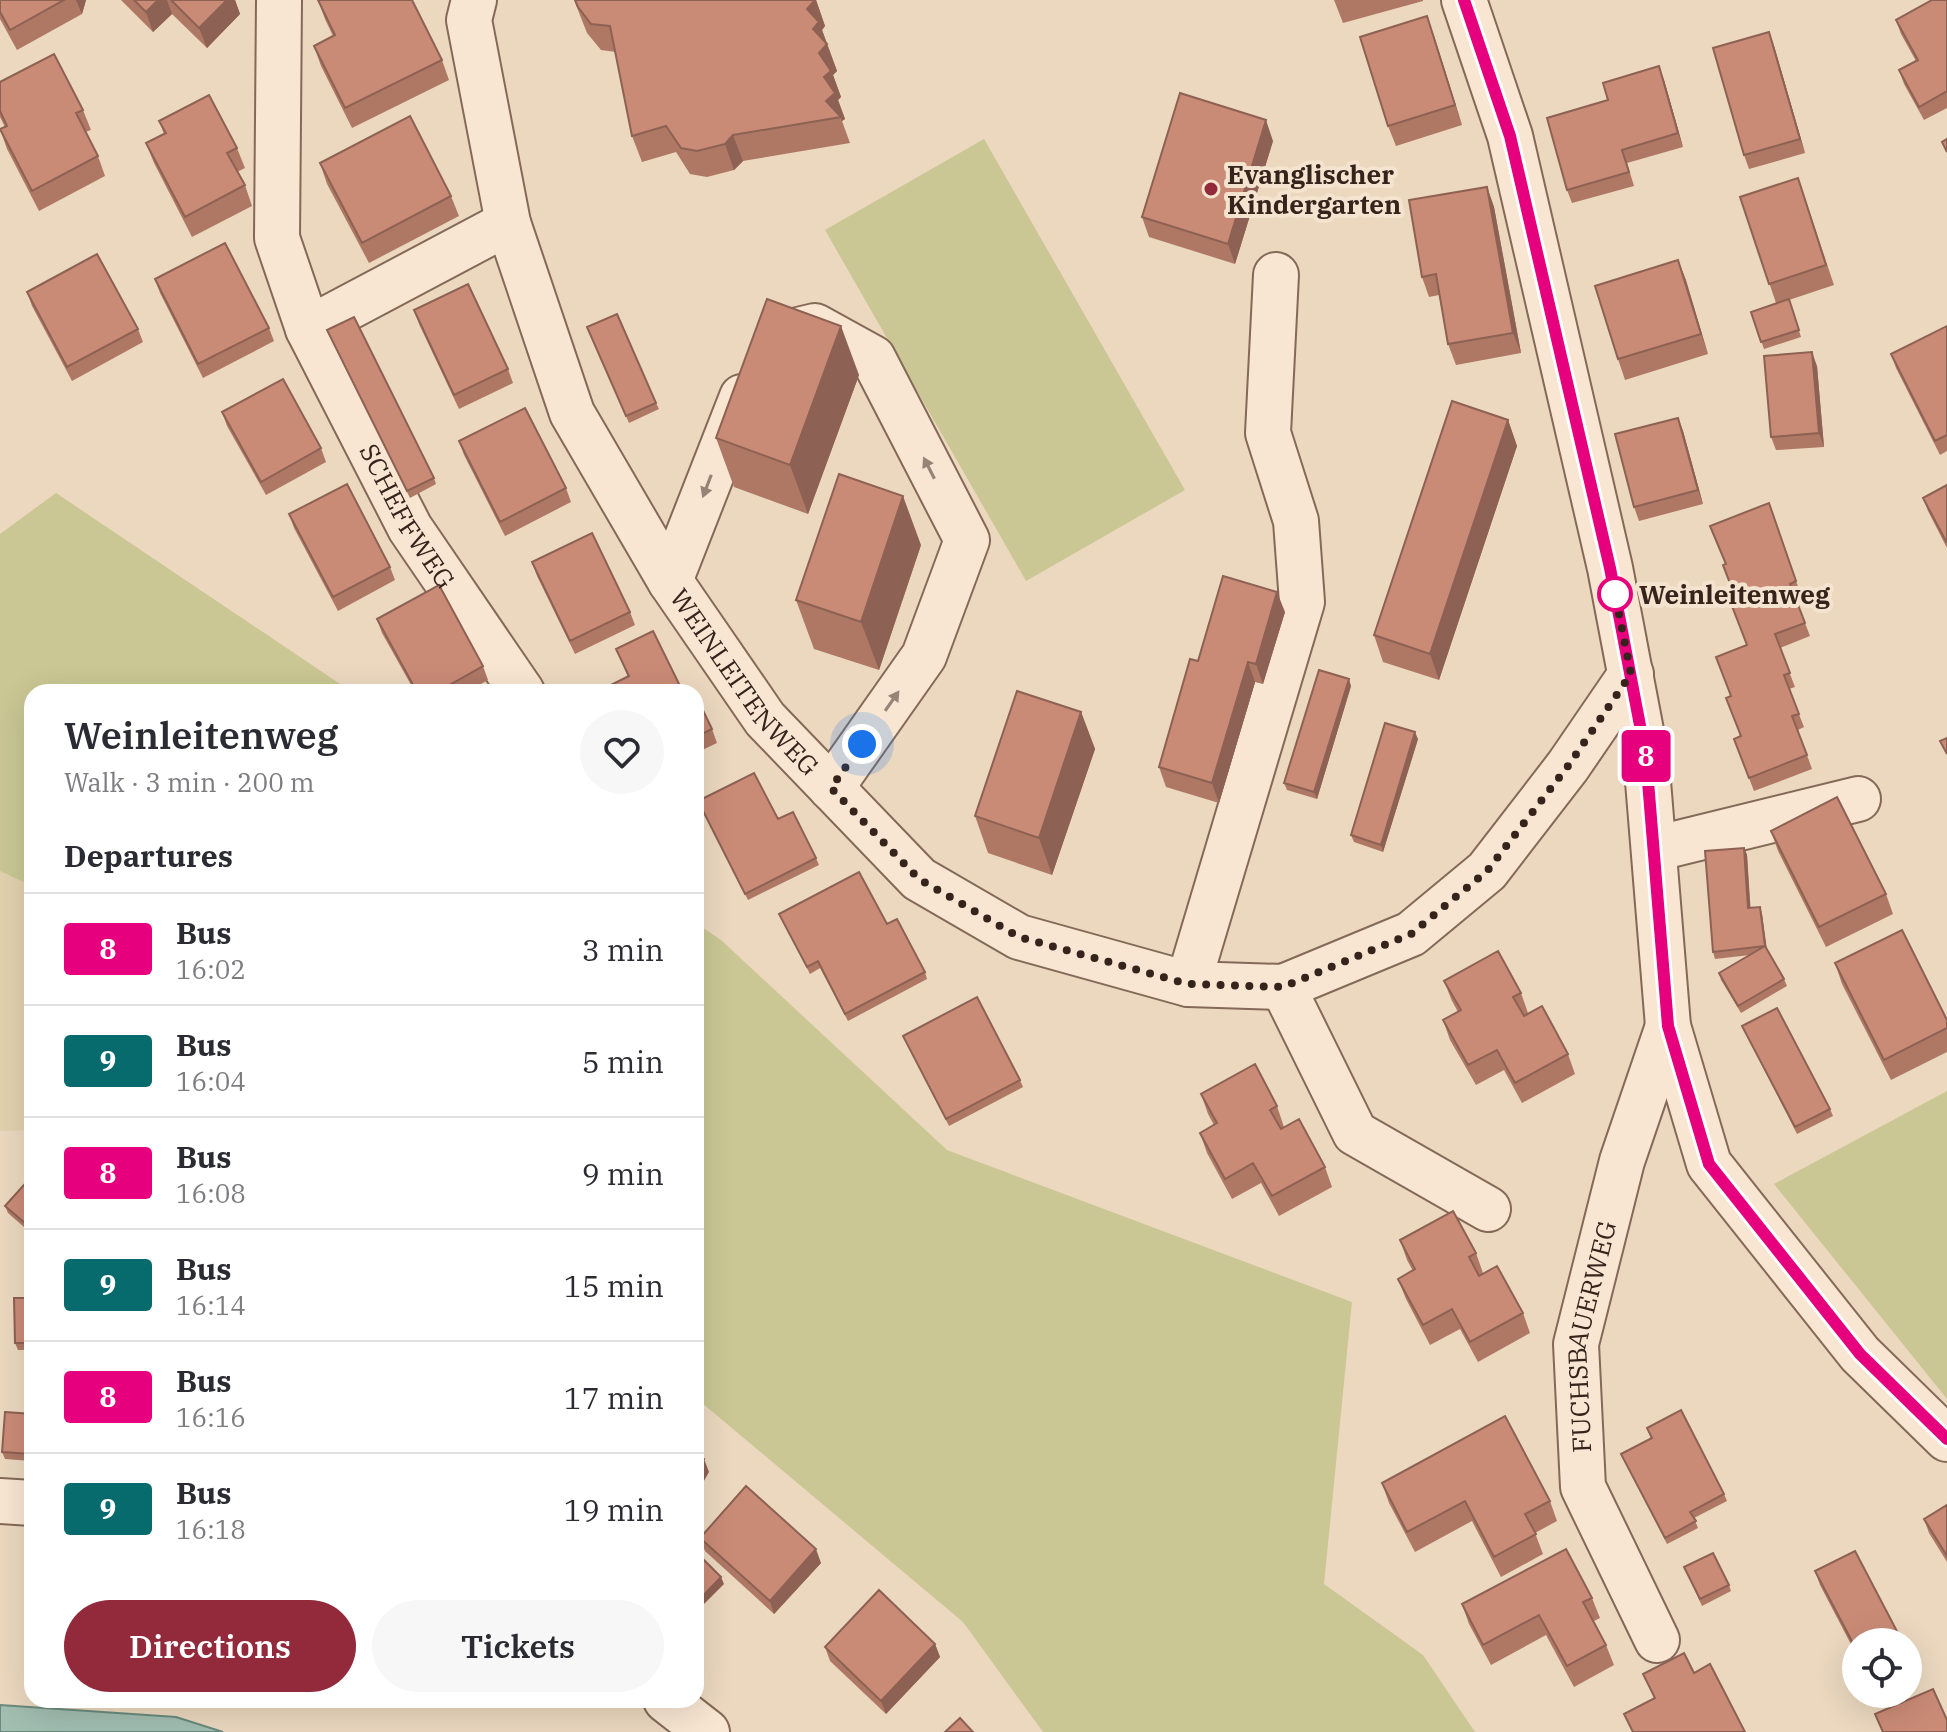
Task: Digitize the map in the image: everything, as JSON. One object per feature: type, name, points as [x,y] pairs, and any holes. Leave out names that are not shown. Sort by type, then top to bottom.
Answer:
[{"type":"street","name":"SCHEFFWEG","points":[[279,0],[277,238],[308,329],[410,528],[517,684]]},
{"type":"street","name":"WEINLEITENWEG","points":[[474,0],[469,20],[508,223],[572,413],[670,581],[765,719],[919,879],[1019,937],[1188,984],[1283,987],[1411,934],[1487,871],[1568,766],[1631,674]]},
{"type":"street","name":"FUCHSBAUERWEG","points":[[1464,0],[1510,136],[1610,568],[1646,757],[1668,1026],[1709,1164],[1860,1354],[1947,1439]]},
{"type":"street","points":[[308,329],[508,223]]},
{"type":"street","points":[[1188,984],[1302,602],[1296,521],[1268,433],[1276,275]]},
{"type":"street","points":[[670,581],[765,338],[815,326],[873,358],[967,540],[924,656],[831,788]]},
{"type":"street","points":[[1654,849],[1858,799]]},
{"type":"street","points":[[1283,987],[1355,1133],[1488,1209]]},
{"type":"street","name":"FUCHSBAUERWEG","points":[[1657,1640],[1583,1487],[1576,1344],[1622,1161],[1668,1026]]},
{"type":"street","points":[[0,1501],[24,1502]]},
{"type":"street","points":[[676,1708],[707,1732]]},
{"type":"shaded area","points":[[984,139],[1185,490],[1026,581],[825,230]]},
{"type":"shaded area","points":[[56,493],[340,684],[24,684],[24,882],[0,871],[0,534]]},
{"type":"shaded area","points":[[0,871],[24,882],[24,1130],[0,1131]]},
{"type":"shaded area","points":[[704,928],[721,940],[947,1150],[1352,1302],[1324,1584],[1423,1655],[1475,1732],[1043,1732],[963,1622],[704,1405]]},
{"type":"shaded area","points":[[1947,1091],[1947,1399],[1774,1184]]},
{"type":"shaded area","points":[[0,1705],[176,1717],[223,1732],[0,1732]]},
{"type":"building","points":[[0,0],[64,0],[10,30],[0,12]]},
{"type":"building","points":[[134,0],[158,0],[146,12]]},
{"type":"building","points":[[171,0],[227,0],[199,28]]},
{"type":"building","points":[[318,0],[412,0],[442,60],[345,108],[314,46],[335,35]]},
{"type":"building","points":[[575,0],[815,0],[807,9],[819,22],[813,29],[827,44],[819,53],[831,71],[824,77],[835,93],[826,101],[841,117],[733,135],[725,144],[697,151],[681,148],[666,126],[632,136],[610,26],[591,24]]},
{"type":"building","points":[[1932,0],[1947,0],[1947,91],[1919,107],[1899,70],[1918,60],[1896,20]]},
{"type":"building","points":[[1427,16],[1455,105],[1388,126],[1360,37]]},
{"type":"building","points":[[1769,32],[1800,139],[1744,155],[1713,48]]},
{"type":"building","points":[[54,54],[83,110],[76,113],[98,156],[32,191],[0,129],[7,126],[0,111],[0,82]]},
{"type":"building","points":[[1659,66],[1678,133],[1622,150],[1629,172],[1567,190],[1547,118],[1608,100],[1603,83]]},
{"type":"building","name":"Evanglischer Kindergarten","points":[[1180,93],[1266,120],[1228,244],[1142,217]]},
{"type":"building","points":[[209,95],[237,148],[227,153],[245,185],[185,217],[146,143],[166,133],[159,121]]},
{"type":"building","points":[[410,116],[451,196],[362,243],[320,163]]},
{"type":"building","points":[[1798,178],[1826,265],[1769,284],[1740,197]]},
{"type":"building","points":[[1487,187],[1513,333],[1448,344],[1436,274],[1422,277],[1409,200]]},
{"type":"building","points":[[225,243],[269,328],[198,364],[155,279]]},
{"type":"building","points":[[97,254],[138,329],[67,367],[27,292]]},
{"type":"building","points":[[1678,260],[1701,334],[1618,359],[1595,286]]},
{"type":"building","points":[[468,284],[508,369],[454,395],[414,310]]},
{"type":"building","points":[[767,299],[841,326],[790,465],[716,438]]},
{"type":"building","points":[[1789,299],[1799,330],[1761,342],[1751,312]]},
{"type":"building","points":[[617,314],[656,403],[626,416],[587,327]]},
{"type":"building","points":[[354,317],[434,478],[407,491],[327,330]]},
{"type":"building","points":[[1947,326],[1947,435],[1935,441],[1891,354]]},
{"type":"building","points":[[1812,352],[1819,433],[1771,437],[1764,356]]},
{"type":"building","points":[[283,379],[321,448],[261,482],[222,412]]},
{"type":"building","points":[[1452,401],[1508,420],[1430,654],[1374,635]]},
{"type":"building","points":[[525,408],[566,488],[500,522],[459,441]]},
{"type":"building","points":[[1678,418],[1698,490],[1634,507],[1615,434]]},
{"type":"building","points":[[839,474],[903,496],[861,622],[796,600]]},
{"type":"building","points":[[347,484],[390,567],[333,597],[289,514]]},
{"type":"building","points":[[1947,485],[1947,543],[1923,498]]},
{"type":"building","points":[[1769,503],[1796,581],[1790,584],[1805,623],[1775,634],[1790,673],[1784,675],[1799,714],[1792,716],[1807,755],[1749,778],[1734,739],[1741,736],[1726,698],[1731,696],[1716,657],[1747,645],[1732,606],[1738,604],[1723,565],[1726,564],[1710,526]]},
{"type":"building","points":[[592,533],[630,612],[570,641],[532,562]]},
{"type":"building","points":[[1223,576],[1277,592],[1256,664],[1248,662],[1212,783],[1159,767],[1190,659],[1198,661]]},
{"type":"building","points":[[439,585],[483,666],[451,684],[413,684],[377,619]]},
{"type":"building","points":[[653,631],[679,684],[613,684],[629,676],[616,649]]},
{"type":"building","points":[[1319,670],[1349,679],[1314,792],[1284,783]]},
{"type":"building","points":[[1017,691],[1081,712],[1039,838],[975,816]]},
{"type":"building","points":[[704,712],[712,729],[704,733]]},
{"type":"building","points":[[1385,723],[1415,732],[1381,845],[1351,835]]},
{"type":"building","points":[[1947,738],[1947,754],[1940,741]]},
{"type":"building","points":[[754,773],[778,819],[793,812],[816,858],[745,894],[704,813],[704,798]]},
{"type":"building","points":[[1837,797],[1886,894],[1819,927],[1771,831]]},
{"type":"building","points":[[1744,848],[1748,908],[1760,907],[1765,946],[1713,952],[1705,851]]},
{"type":"building","points":[[859,872],[887,924],[897,919],[925,972],[845,1014],[818,961],[807,967],[779,914]]},
{"type":"building","points":[[1902,930],[1947,1020],[1947,1028],[1884,1060],[1835,963]]},
{"type":"building","points":[[1765,946],[1784,979],[1738,1006],[1719,973]]},
{"type":"building","points":[[1498,951],[1521,993],[1513,997],[1524,1016],[1542,1006],[1568,1054],[1515,1083],[1497,1050],[1468,1065],[1443,1020],[1461,1010],[1444,981]]},
{"type":"building","points":[[977,997],[1020,1080],[946,1119],[903,1036]]},
{"type":"building","points":[[1777,1008],[1830,1109],[1795,1127],[1742,1026]]},
{"type":"building","points":[[1255,1064],[1277,1106],[1270,1110],[1281,1129],[1299,1119],[1325,1167],[1272,1196],[1253,1163],[1225,1179],[1200,1133],[1217,1123],[1201,1094]]},
{"type":"building","points":[[24,1185],[24,1222],[5,1206]]},
{"type":"building","points":[[1453,1211],[1476,1253],[1469,1257],[1479,1276],[1497,1266],[1523,1313],[1470,1342],[1452,1309],[1423,1325],[1398,1279],[1415,1269],[1400,1240]]},
{"type":"building","points":[[14,1298],[24,1298],[24,1343],[15,1343]]},
{"type":"building","points":[[1681,1410],[1724,1494],[1690,1512],[1696,1521],[1665,1538],[1621,1454],[1652,1438],[1647,1428]]},
{"type":"building","points":[[5,1412],[24,1413],[24,1453],[2,1452]]},
{"type":"building","points":[[1505,1416],[1550,1501],[1525,1514],[1536,1534],[1494,1557],[1465,1501],[1407,1532],[1382,1483]]},
{"type":"building","points":[[746,1486],[816,1549],[770,1601],[704,1542],[704,1533]]},
{"type":"building","points":[[1947,1505],[1947,1556],[1924,1519]]},
{"type":"building","points":[[1566,1549],[1592,1598],[1583,1602],[1606,1645],[1567,1666],[1539,1615],[1483,1645],[1462,1604]]},
{"type":"building","points":[[1855,1551],[1895,1628],[1845,1628],[1815,1571]]},
{"type":"building","points":[[1713,1553],[1729,1585],[1700,1599],[1684,1567]]},
{"type":"building","points":[[704,1560],[721,1577],[704,1595]]},
{"type":"building","points":[[879,1590],[935,1644],[881,1701],[825,1647]]},
{"type":"building","points":[[1684,1653],[1694,1673],[1710,1664],[1745,1732],[1633,1732],[1624,1714],[1655,1698],[1643,1674]]},
{"type":"building","points":[[1933,1689],[1947,1720],[1947,1732],[1883,1732],[1875,1714],[1889,1708],[1922,1708],[1922,1694]]},
{"type":"building","points":[[960,1718],[973,1732],[945,1732]]},
{"type":"bus line","name":"8","points":[[1464,0],[1510,136],[1610,568],[1646,757],[1668,1026],[1709,1164],[1860,1354],[1947,1439]]},
{"type":"place","name":"Evanglischer Kindergarten","points":[[1211,189]]},
{"type":"place","name":"Weinleitenweg","points":[[1615,594]]},
{"type":"route","points":[[862,744],[831,788],[919,879],[1019,937],[1188,984],[1283,987],[1411,934],[1487,871],[1568,766],[1631,674],[1615,594]]}]
